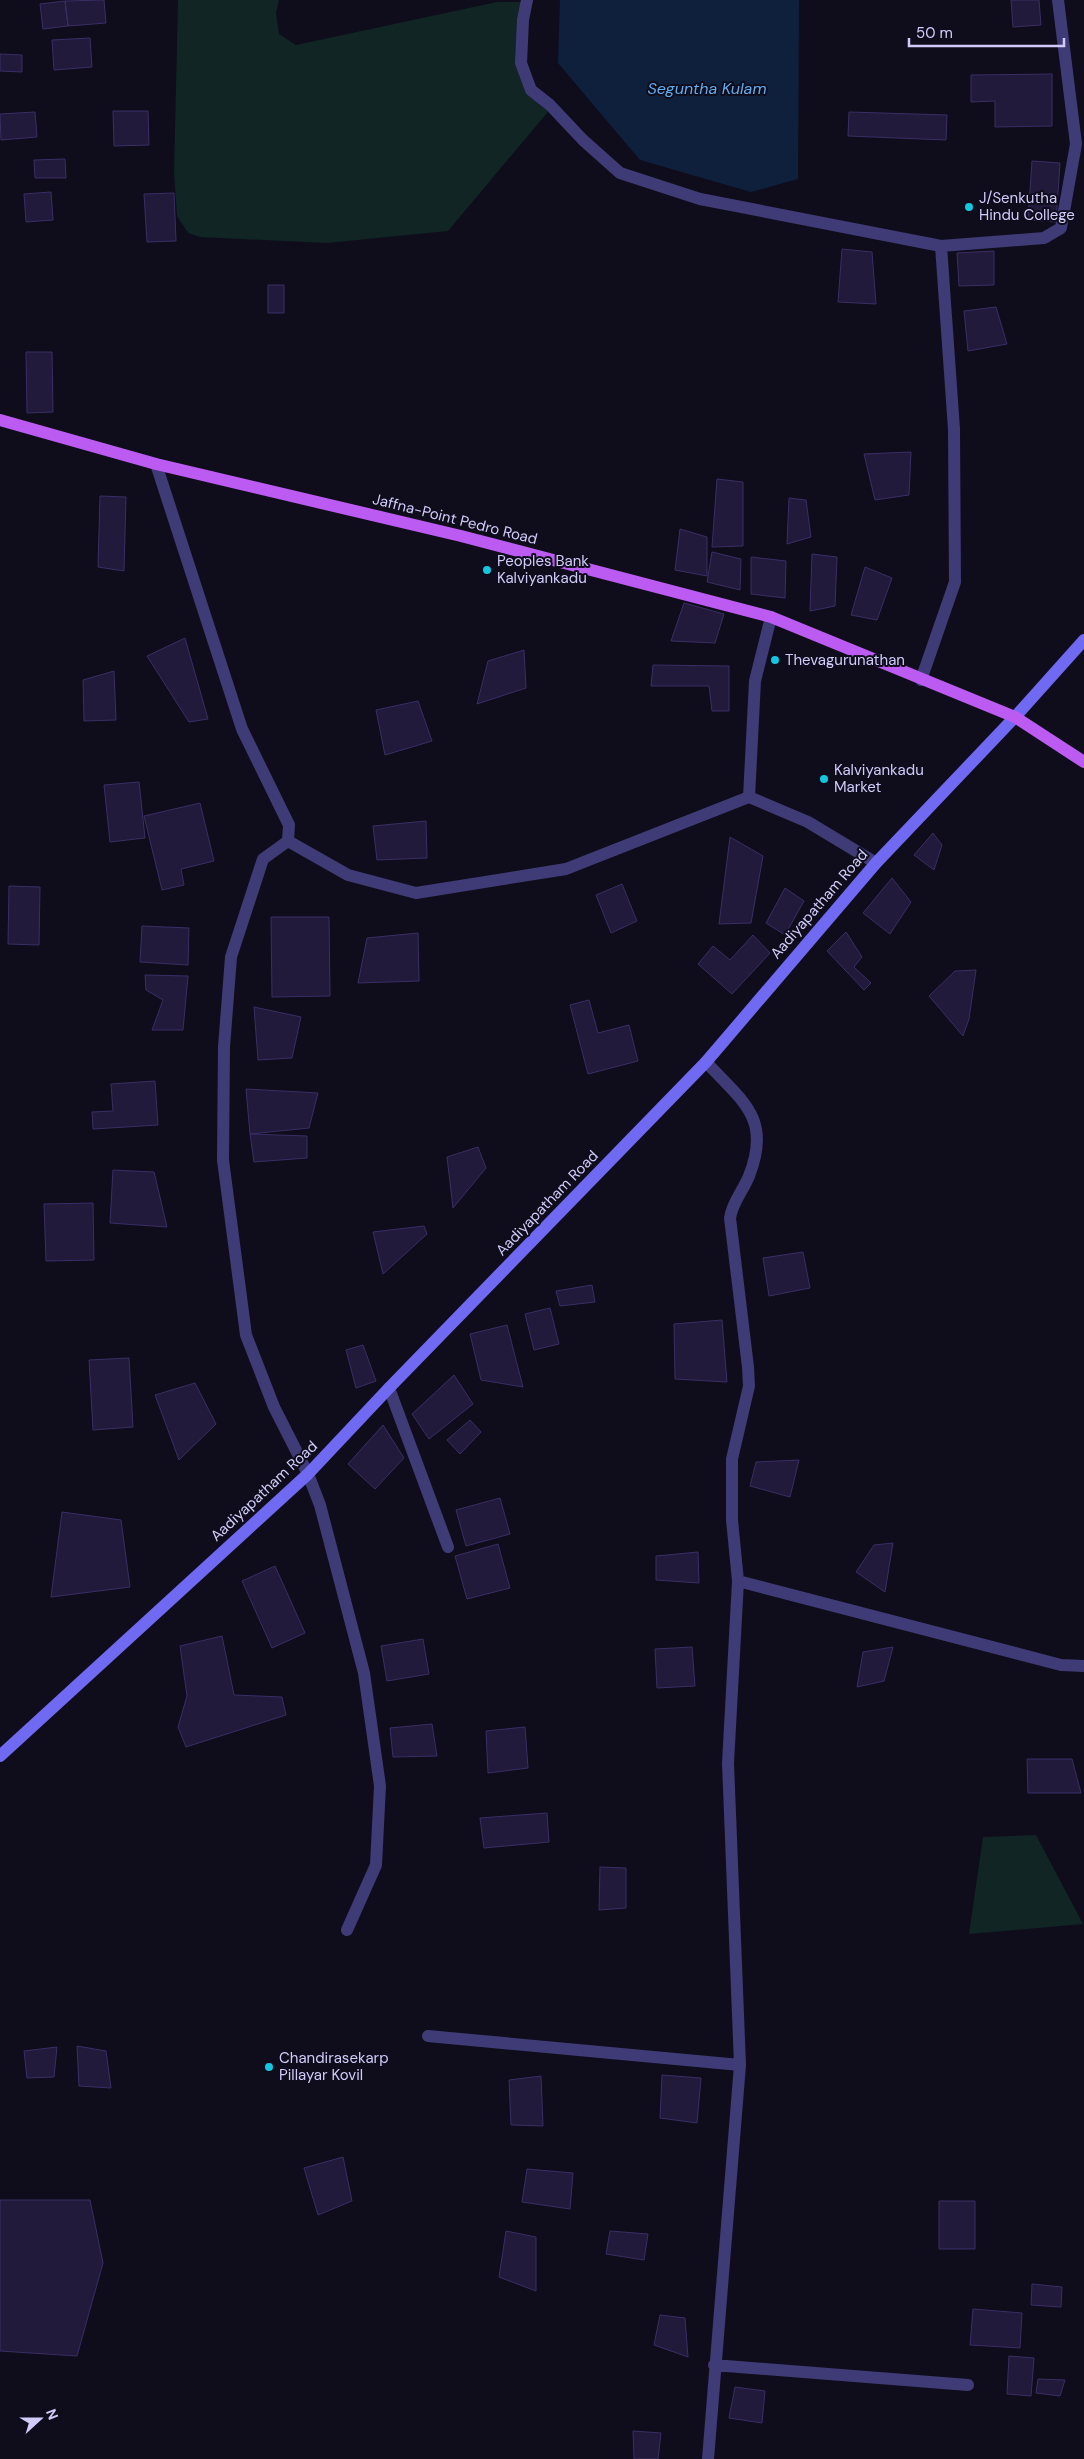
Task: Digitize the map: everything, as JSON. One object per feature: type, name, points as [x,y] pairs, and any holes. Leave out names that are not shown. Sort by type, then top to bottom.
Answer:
[{"type":"main road","name":"Jaffna-Point Pedro Road","points":[[0,420],[156,464],[470,538],[771,617],[921,680],[1016,717],[1084,762]]},
{"type":"street","points":[[527,0],[523,20],[521,63],[531,90],[550,105],[583,140],[620,173],[700,199],[941,246],[1044,238],[1062,228],[1080,143],[1058,0]]},
{"type":"street","points":[[921,680],[954,582],[954,429],[941,246]]},
{"type":"street","points":[[156,464],[242,729],[289,825],[288,841]]},
{"type":"street","points":[[749,797],[755,681],[771,617]]},
{"type":"street","name":"Aadiyapatham Road","points":[[0,1756],[308,1474],[706,1062],[876,863],[1016,717],[1084,640]]},
{"type":"street","points":[[288,841],[348,876],[416,892],[566,869],[749,797],[808,822],[876,863]]},
{"type":"street","points":[[288,841],[263,859],[231,957],[224,1047],[223,1160],[246,1335],[274,1407],[308,1474],[320,1505],[364,1673],[380,1786],[376,1866],[347,1930]]},
{"type":"street","points":[[706,1062],[750,1110],[755,1120],[759,1137],[749,1176],[731,1211],[730,1218],[748,1367],[748,1386],[732,1459],[732,1520],[738,1581],[728,1763],[740,2065],[714,2365],[708,2459]]},
{"type":"street","points":[[389,1388],[448,1547]]},
{"type":"street","points":[[738,1581],[1060,1665],[1084,1666]]},
{"type":"street","points":[[428,2036],[740,2065]]},
{"type":"street","points":[[714,2365],[968,2385]]},
{"type":"green space","points":[[178,0],[279,0],[276,13],[279,34],[296,45],[497,2],[527,2],[525,78],[552,107],[448,231],[327,243],[200,237],[188,233],[177,216],[174,172]]},
{"type":"green space","points":[[1036,1835],[1083,1924],[969,1934],[983,1837]]},
{"type":"water","name":"Seguntha Kulam","points":[[560,0],[799,0],[798,179],[751,192],[640,160],[558,63]]},
{"type":"building","points":[[104,0],[106,23],[68,26],[65,1]]},
{"type":"building","points":[[1011,0],[1039,0],[1041,25],[1013,27]]},
{"type":"building","points":[[65,1],[68,26],[43,29],[40,4]]},
{"type":"building","points":[[90,38],[92,67],[54,70],[52,40]]},
{"type":"building","points":[[0,54],[22,55],[22,72],[0,71]]},
{"type":"building","points":[[1052,74],[1052,126],[995,127],[995,101],[971,102],[971,75]]},
{"type":"building","points":[[113,111],[148,111],[149,145],[114,146]]},
{"type":"building","points":[[35,112],[37,137],[1,140],[0,114]]},
{"type":"building","points":[[849,112],[947,115],[946,140],[848,136]]},
{"type":"building","points":[[65,159],[66,178],[35,178],[34,160]]},
{"type":"building","points":[[1032,161],[1060,163],[1056,222],[1028,220]]},
{"type":"building","points":[[51,192],[53,220],[26,222],[24,194]]},
{"type":"building","points":[[174,193],[176,241],[147,242],[144,194]]},
{"type":"building","points":[[842,249],[872,252],[876,304],[838,302]]},
{"type":"building","points":[[994,251],[994,285],[959,286],[957,253]]},
{"type":"building","points":[[268,285],[284,285],[284,313],[268,313]]},
{"type":"building","points":[[996,307],[1007,344],[968,351],[964,311]]},
{"type":"building","points":[[26,352],[52,352],[53,412],[27,413]]},
{"type":"building","points":[[911,452],[909,495],[875,500],[864,454]]},
{"type":"building","points":[[717,479],[743,482],[743,546],[712,547]]},
{"type":"building","points":[[100,496],[126,497],[124,571],[98,567]]},
{"type":"building","points":[[789,498],[806,500],[811,537],[787,544]]},
{"type":"building","points":[[680,529],[707,537],[707,576],[675,570]]},
{"type":"building","points":[[712,552],[741,559],[740,590],[707,582]]},
{"type":"building","points":[[812,554],[837,557],[835,606],[810,611]]},
{"type":"building","points":[[751,557],[786,561],[785,598],[751,594]]},
{"type":"building","points":[[865,567],[892,578],[877,620],[851,615]]},
{"type":"building","points":[[684,603],[724,614],[715,643],[671,641]]},
{"type":"building","points":[[185,638],[208,719],[189,722],[147,656]]},
{"type":"building","points":[[524,650],[526,688],[477,704],[488,661]]},
{"type":"building","points":[[653,665],[729,666],[729,711],[712,711],[709,686],[651,686]]},
{"type":"building","points":[[114,671],[116,720],[84,721],[83,680]]},
{"type":"building","points":[[418,701],[432,741],[385,755],[376,710]]},
{"type":"building","points":[[139,782],[145,838],[110,842],[104,785]]},
{"type":"building","points":[[200,803],[214,861],[181,869],[184,885],[162,890],[144,816]]},
{"type":"building","points":[[426,821],[427,858],[377,860],[373,826]]},
{"type":"building","points":[[933,833],[942,845],[934,870],[914,855]]},
{"type":"building","points":[[730,837],[763,856],[751,923],[719,924]]},
{"type":"building","points":[[892,878],[911,902],[890,934],[863,913]]},
{"type":"building","points":[[622,884],[637,921],[611,933],[596,895]]},
{"type":"building","points":[[9,886],[40,887],[39,945],[8,944]]},
{"type":"building","points":[[785,888],[804,901],[785,935],[766,923]]},
{"type":"building","points":[[271,917],[329,917],[330,996],[272,997]]},
{"type":"building","points":[[142,926],[189,928],[188,965],[140,962]]},
{"type":"building","points":[[846,932],[862,957],[854,967],[871,983],[864,990],[827,951]]},
{"type":"building","points":[[418,933],[419,981],[358,983],[367,938]]},
{"type":"building","points":[[753,935],[770,953],[732,994],[698,964],[713,946],[730,960]]},
{"type":"building","points":[[976,970],[969,1019],[963,1036],[929,996],[955,971]]},
{"type":"building","points":[[145,975],[188,976],[183,1030],[152,1030],[163,1000],[146,990]]},
{"type":"building","points":[[589,1000],[598,1033],[629,1025],[638,1061],[588,1074],[570,1005]]},
{"type":"building","points":[[254,1007],[301,1017],[292,1058],[258,1060]]},
{"type":"building","points":[[155,1081],[158,1125],[93,1129],[92,1112],[113,1111],[111,1084]]},
{"type":"building","points":[[246,1089],[318,1093],[309,1128],[250,1134]]},
{"type":"building","points":[[250,1134],[307,1136],[307,1158],[254,1162]]},
{"type":"building","points":[[478,1147],[486,1168],[453,1208],[447,1157]]},
{"type":"building","points":[[113,1170],[154,1172],[167,1227],[110,1223]]},
{"type":"building","points":[[93,1203],[94,1260],[46,1261],[44,1204]]},
{"type":"building","points":[[424,1226],[427,1234],[383,1274],[373,1232]]},
{"type":"building","points":[[803,1252],[810,1288],[769,1296],[763,1258]]},
{"type":"building","points":[[592,1285],[595,1302],[560,1306],[556,1291]]},
{"type":"building","points":[[550,1308],[559,1344],[534,1350],[525,1314]]},
{"type":"building","points":[[722,1320],[727,1382],[675,1379],[674,1324]]},
{"type":"building","points":[[507,1325],[523,1387],[481,1380],[470,1334]]},
{"type":"building","points":[[363,1345],[376,1381],[356,1388],[346,1350]]},
{"type":"building","points":[[129,1358],[133,1427],[93,1430],[89,1360]]},
{"type":"building","points":[[454,1375],[473,1404],[429,1439],[412,1414]]},
{"type":"building","points":[[195,1383],[216,1424],[179,1460],[155,1395]]},
{"type":"building","points":[[470,1420],[481,1432],[460,1454],[447,1440]]},
{"type":"building","points":[[383,1425],[404,1458],[375,1489],[348,1464]]},
{"type":"building","points":[[799,1460],[790,1497],[750,1486],[756,1462]]},
{"type":"building","points":[[500,1498],[510,1534],[466,1546],[456,1510]]},
{"type":"building","points":[[62,1512],[121,1520],[130,1587],[51,1597]]},
{"type":"building","points":[[893,1543],[885,1592],[856,1572],[874,1545]]},
{"type":"building","points":[[498,1544],[510,1588],[467,1599],[455,1556]]},
{"type":"building","points":[[698,1552],[699,1583],[656,1580],[656,1556]]},
{"type":"building","points":[[275,1566],[305,1633],[272,1648],[242,1581]]},
{"type":"building","points":[[222,1636],[234,1695],[282,1697],[286,1715],[186,1747],[178,1727],[187,1696],[180,1646]]},
{"type":"building","points":[[423,1639],[429,1674],[387,1681],[381,1646]]},
{"type":"building","points":[[692,1647],[695,1686],[657,1688],[655,1649]]},
{"type":"building","points":[[893,1647],[884,1681],[857,1687],[863,1652]]},
{"type":"building","points":[[432,1724],[437,1756],[393,1757],[390,1728]]},
{"type":"building","points":[[525,1727],[528,1768],[488,1773],[486,1731]]},
{"type":"building","points":[[1027,1759],[1072,1759],[1081,1793],[1028,1793]]},
{"type":"building","points":[[547,1813],[549,1842],[484,1848],[480,1818]]},
{"type":"building","points":[[600,1867],[626,1868],[626,1908],[599,1910]]},
{"type":"building","points":[[77,2046],[106,2051],[111,2088],[79,2086]]},
{"type":"building","points":[[57,2047],[54,2077],[27,2078],[24,2051]]},
{"type":"building","points":[[662,2075],[701,2078],[697,2123],[660,2118]]},
{"type":"building","points":[[541,2076],[543,2126],[511,2125],[509,2080]]},
{"type":"building","points":[[343,2157],[352,2201],[318,2215],[304,2168]]},
{"type":"building","points":[[527,2169],[573,2173],[570,2209],[522,2202]]},
{"type":"building","points":[[0,2200],[90,2200],[103,2263],[77,2356],[0,2351]]},
{"type":"building","points":[[939,2201],[975,2201],[975,2249],[939,2249]]},
{"type":"building","points":[[506,2231],[536,2237],[536,2291],[499,2277]]},
{"type":"building","points":[[610,2231],[648,2234],[644,2260],[606,2254]]},
{"type":"building","points":[[1032,2284],[1062,2287],[1061,2307],[1031,2305]]},
{"type":"building","points":[[973,2309],[1022,2313],[1020,2348],[970,2345]]},
{"type":"building","points":[[660,2315],[685,2318],[688,2357],[654,2345]]},
{"type":"building","points":[[1009,2356],[1034,2358],[1031,2396],[1007,2394]]},
{"type":"building","points":[[1038,2379],[1065,2380],[1060,2396],[1036,2393]]},
{"type":"building","points":[[735,2387],[765,2391],[762,2423],[729,2418]]},
{"type":"building","points":[[633,2431],[661,2433],[658,2459],[634,2459]]},
{"type":"place","name":"J/Senkutha Hindu College","points":[[969,207]]},
{"type":"place","name":"Peoples Bank Kalviyankadu","points":[[487,570]]},
{"type":"place","name":"Thevagurunathan","points":[[775,660]]},
{"type":"place","name":"Kalviyankadu Market","points":[[824,779]]},
{"type":"place","name":"Chandirasekarp Pillayar Kovil","points":[[269,2067]]}]
